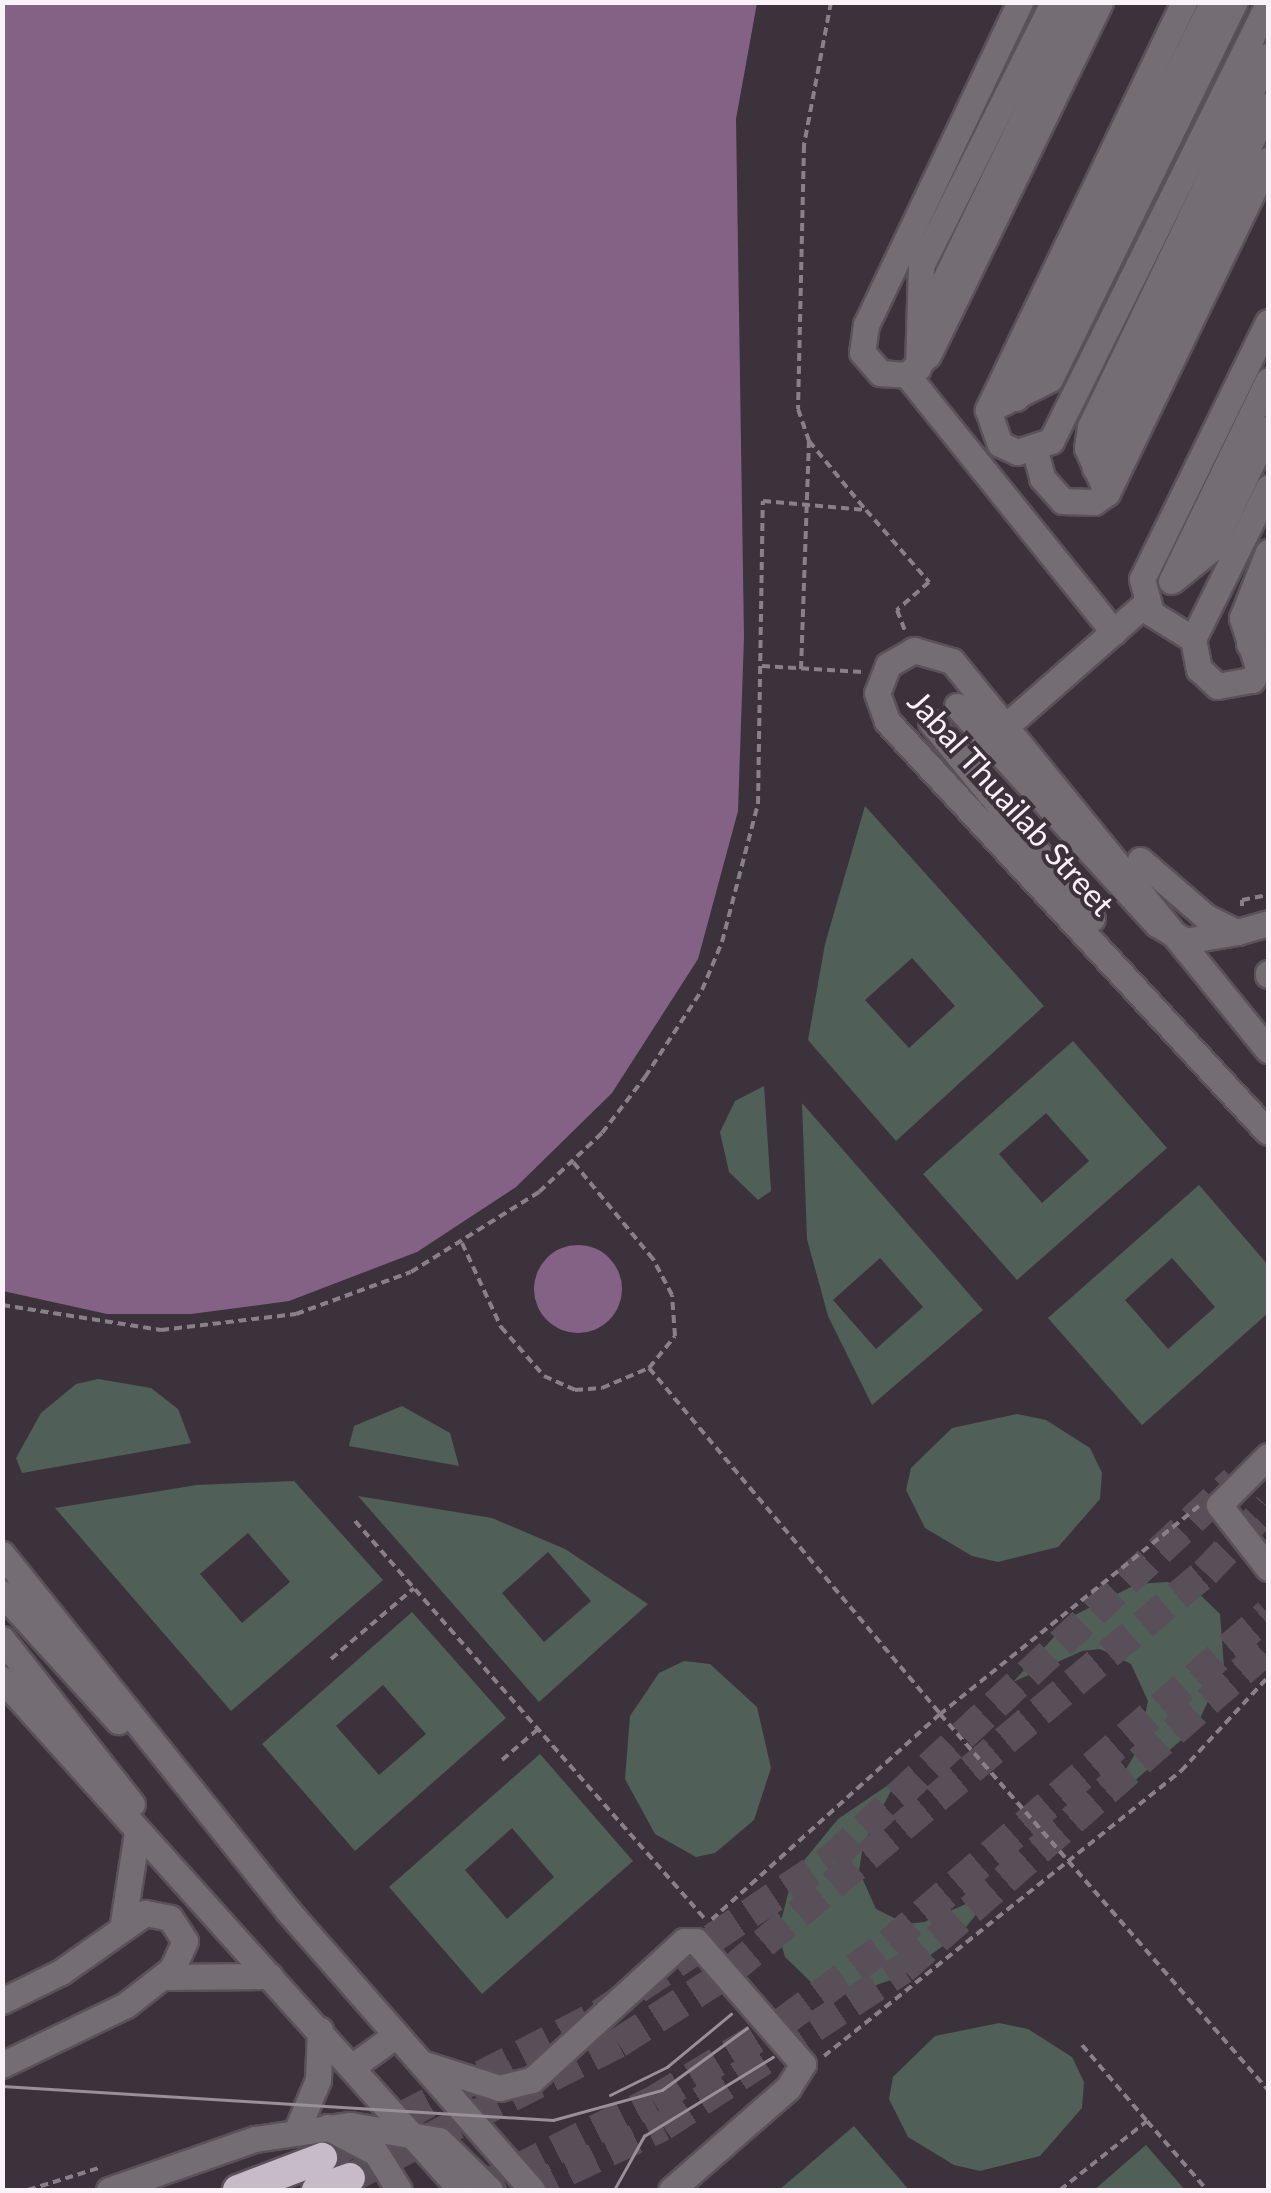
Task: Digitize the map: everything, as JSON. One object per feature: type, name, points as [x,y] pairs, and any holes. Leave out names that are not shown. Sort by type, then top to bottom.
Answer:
[{"type":"highway","points":[[238,2190],[322,2158]]},
{"type":"highway","points":[[317,2190],[350,2178]]},
{"type":"street","points":[[1020,2],[862,338],[869,364],[912,372],[1114,632]]},
{"type":"street","points":[[912,372],[921,266],[1053,2]]},
{"type":"street","points":[[918,335],[1079,2]]},
{"type":"street","points":[[912,372],[1100,2]]},
{"type":"street","points":[[1036,451],[1000,444],[988,410],[1184,2]]},
{"type":"street","points":[[1016,398],[1213,2]]},
{"type":"street","points":[[988,410],[1016,398],[1056,368],[1235,2]]},
{"type":"street","points":[[1036,451],[1060,425],[1268,4]]},
{"type":"street","points":[[1107,493],[1096,468],[1090,427],[1268,56]]},
{"type":"street","points":[[1096,468],[1268,105]]},
{"type":"street","points":[[1036,451],[1042,478],[1063,501],[1094,502],[1107,493],[1268,160]]},
{"type":"street","points":[[1144,599],[1147,565],[1268,322]]},
{"type":"street","points":[[1171,580],[1268,380]]},
{"type":"street","points":[[1006,726],[1114,632],[1144,599],[1210,550],[1268,429]]},
{"type":"street","points":[[1268,488],[1194,639],[1200,669],[1217,686],[1241,687],[1259,655],[1268,603]]},
{"type":"street","points":[[1259,655],[1243,604],[1268,552]]},
{"type":"street","points":[[1144,599],[1194,639]]},
{"type":"street","name":"Jabal Thuailab Street","points":[[1268,1050],[952,661],[914,650],[882,674],[877,693],[887,721],[1268,1132]]},
{"type":"street","points":[[957,706],[1121,892],[1184,942],[1268,923]]},
{"type":"street","points":[[931,722],[1242,1104]]},
{"type":"street","points":[[1096,834],[1132,850],[1189,909],[1238,932]]},
{"type":"street","points":[[1268,1456],[1219,1504],[1268,1568]]},
{"type":"street","points":[[2,1554],[288,1911]]},
{"type":"street","points":[[2,1593],[532,2190]]},
{"type":"street","points":[[2,1639],[270,1976],[457,2180],[490,2190]]},
{"type":"street","points":[[2,1679],[137,1833],[236,1935]]},
{"type":"street","points":[[122,1923],[137,1833]]},
{"type":"street","points":[[2,2002],[61,1972],[122,1923],[158,1913],[180,1928],[181,1956],[163,1977],[69,2037],[2,2065]]},
{"type":"street","points":[[428,2072],[498,2088],[532,2080],[699,1931],[800,2058],[801,2075],[671,2190]]},
{"type":"street","points":[[163,1977],[270,1976]]},
{"type":"street","points":[[296,2132],[318,2080],[320,2030]]},
{"type":"street","points":[[353,2066],[396,2035]]},
{"type":"street","points":[[428,2072],[457,2180]]},
{"type":"street","points":[[109,2190],[296,2132],[328,2126],[415,2132]]},
{"type":"street","points":[[328,2126],[376,2152],[400,2190]]},
{"type":"path","points":[[801,669],[803,504],[809,441],[796,388],[801,196],[810,94],[831,2]]},
{"type":"path","points":[[809,441],[928,582],[897,610],[914,650]]},
{"type":"path","points":[[2,1305],[126,1329],[193,1330],[374,1290],[462,1243],[572,1161],[645,1077],[702,990],[722,942],[758,804],[763,501],[866,510]]},
{"type":"path","points":[[761,666],[882,674]]},
{"type":"path","points":[[462,1243],[501,1327],[544,1376],[575,1390],[602,1388],[648,1368],[675,1336],[672,1295],[653,1259],[572,1161]]},
{"type":"path","points":[[648,1368],[940,1714],[1268,2090]]},
{"type":"path","points":[[355,1521],[538,1729],[699,1931],[940,1714],[1195,1506],[1219,1504]]},
{"type":"path","points":[[331,1659],[414,1588]]},
{"type":"path","points":[[801,2075],[1181,1771],[1268,1677]]},
{"type":"path","points":[[502,1760],[538,1729]]},
{"type":"path","points":[[1082,2045],[1207,2190]]},
{"type":"path","points":[[1060,2190],[1147,2121]]},
{"type":"shaded area","points":[[3,2],[757,3],[736,119],[744,637],[738,811],[698,959],[612,1093],[516,1187],[417,1252],[289,1301],[191,1314],[107,1314],[3,1291]]},
{"type":"shaded area","points":[[578,1245],[603,1252],[615,1264],[622,1289],[615,1314],[603,1326],[578,1333],[553,1326],[541,1314],[534,1289],[541,1264],[553,1252]]},
{"type":"building","points":[[865,806],[1044,1006],[896,1141],[808,1040],[825,944]],"holes":[[[912,958],[955,1006],[909,1048],[865,1000]]]},
{"type":"building","points":[[1073,1041],[1167,1148],[1017,1280],[923,1174]],"holes":[[[1046,1113],[1089,1161],[1042,1203],[999,1154]]]},
{"type":"building","points":[[764,1086],[771,1191],[758,1200],[729,1172],[720,1132],[735,1101]]},
{"type":"building","points":[[802,1103],[983,1310],[872,1405],[828,1316],[807,1239]],"holes":[[[880,1258],[923,1307],[876,1349],[833,1300]]]},
{"type":"building","points":[[1199,1185],[1268,1265],[1268,1313],[1142,1425],[1048,1318]],"holes":[[[1172,1258],[1215,1307],[1168,1349],[1125,1300]]]},
{"type":"building","points":[[98,1379],[151,1388],[178,1409],[191,1443],[22,1473],[16,1458],[41,1413],[76,1384]]},
{"type":"building","points":[[402,1406],[450,1433],[459,1466],[349,1446],[354,1426]]},
{"type":"building","points":[[1017,1414],[1046,1420],[1090,1448],[1102,1473],[1100,1499],[1058,1547],[998,1562],[972,1556],[925,1528],[906,1490],[911,1468],[952,1428]]},
{"type":"building","points":[[294,1481],[383,1580],[231,1711],[55,1508],[197,1485]],"holes":[[[248,1533],[290,1582],[242,1623],[200,1574]]]},
{"type":"building","points":[[358,1496],[492,1518],[565,1549],[648,1604],[539,1702]],"holes":[[[548,1552],[591,1601],[544,1642],[502,1593]]]},
{"type":"building","points":[[1167,1582],[1193,1588],[1220,1614],[1224,1667],[1196,1727],[1131,1784],[1123,1774],[1138,1749],[1148,1701],[1131,1664],[1100,1649],[1082,1651],[1013,1682],[1073,1616],[1137,1584]]},
{"type":"building","points":[[412,1612],[506,1718],[355,1851],[262,1744]],"holes":[[[383,1685],[426,1734],[379,1775],[336,1726]]]},
{"type":"building","points":[[684,1661],[710,1664],[757,1707],[771,1768],[754,1820],[715,1853],[696,1857],[655,1834],[625,1779],[630,1716],[659,1673]]},
{"type":"building","points":[[540,1754],[633,1861],[482,1994],[389,1887]],"holes":[[[512,1828],[554,1877],[507,1919],[465,1870]]]},
{"type":"building","points":[[897,1779],[863,1845],[859,1871],[876,1909],[906,1924],[924,1922],[994,1892],[962,1932],[902,1976],[868,1988],[812,1983],[785,1957],[778,1933],[793,1874],[838,1819]]},
{"type":"building","points":[[999,2023],[1028,2029],[1072,2057],[1084,2082],[1082,2108],[1040,2156],[980,2171],[954,2165],[908,2137],[889,2099],[893,2077],[935,2036]]},
{"type":"building","points":[[854,2126],[909,2190],[779,2190]]},
{"type":"building","points":[[1146,2145],[1185,2190],[1094,2190]]},
{"type":"tunnel","points":[[322,2158],[600,2014],[831,1859],[1234,1481]]},
{"type":"tunnel","points":[[350,2178],[618,2043],[729,1972],[1205,1573],[1268,1507]]},
{"type":"tunnel","points":[[475,2190],[653,2101],[783,2022],[889,1943],[1268,1614]]},
{"type":"tunnel","points":[[527,2190],[663,2126],[903,1969],[1268,1648]]},
{"type":"tram line","points":[[610,2095],[667,2067],[731,2014]]},
{"type":"tram line","points":[[2,2086],[553,2120],[662,2090],[747,2028]]},
{"type":"tram line","points":[[614,2190],[644,2136],[773,2057]]}]
